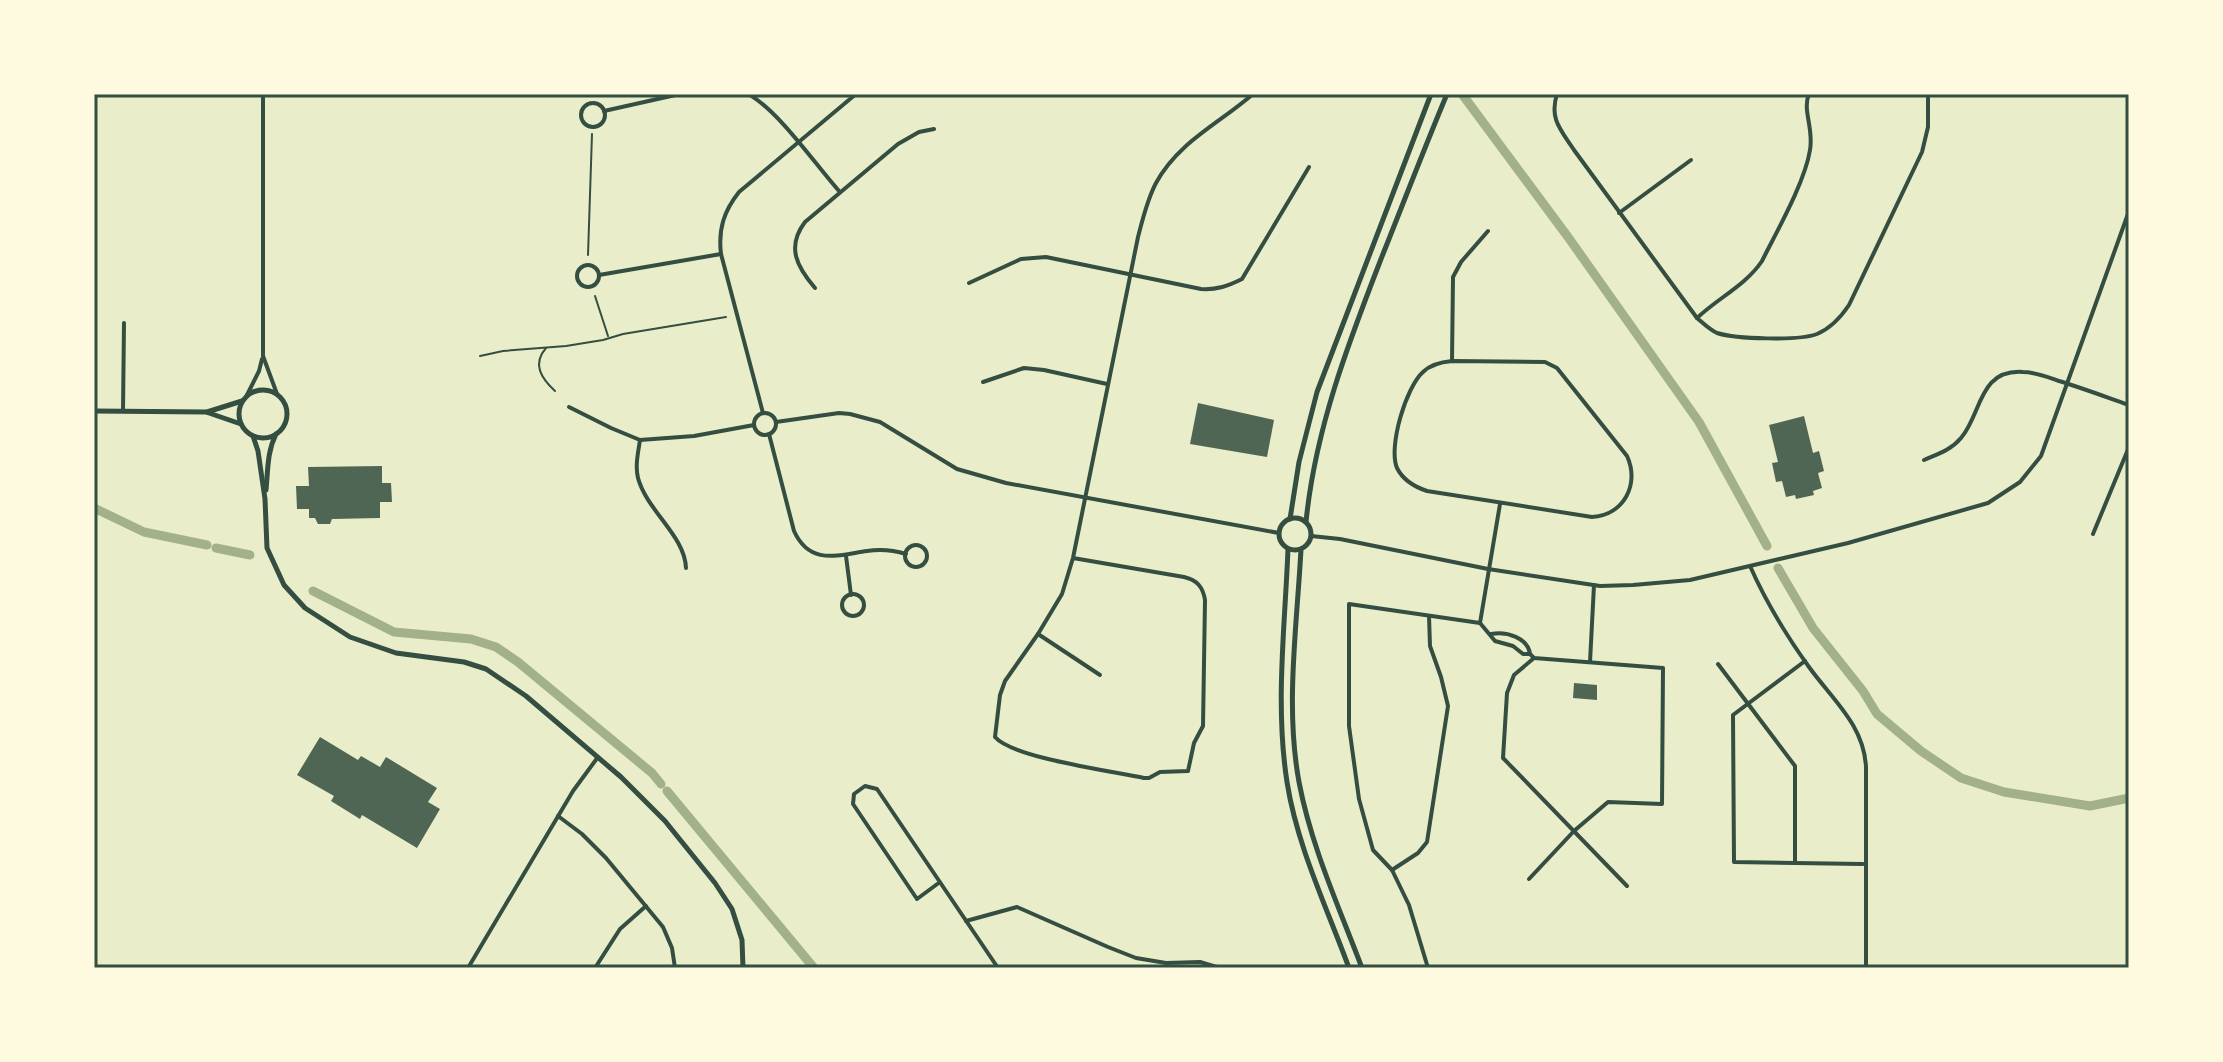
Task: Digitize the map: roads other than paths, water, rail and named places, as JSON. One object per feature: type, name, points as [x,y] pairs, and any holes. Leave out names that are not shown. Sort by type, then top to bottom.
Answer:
[{"type":"street","points":[[263,94],[263,356],[267,373],[287,412],[284,425],[270,446],[265,499]]},
{"type":"street","points":[[604,111],[680,94]]},
{"type":"street","points":[[748,94],[760,100],[839,191]]},
{"type":"street","points":[[760,100],[763,94]]},
{"type":"street","points":[[763,413],[721,254],[721,228],[726,211],[739,192],[856,94]]},
{"type":"street","points":[[1073,558],[1190,578],[1202,587],[1205,600],[1203,726],[1194,743],[1188,771],[1160,772],[1144,778],[1031,755],[1001,745],[995,737],[1000,695],[1005,681],[1062,594],[1073,558],[1107,384],[1147,205],[1165,169],[1194,139],[1253,94]]},
{"type":"street","points":[[1290,519],[1299,462],[1317,392],[1431,94]]},
{"type":"street","points":[[1306,522],[1313,470],[1350,338],[1447,94]]},
{"type":"street","points":[[1557,94],[1554,105],[1556,123],[1619,213],[1697,318],[1713,332],[1731,337],[1806,337],[1827,328],[1849,305],[1922,152],[1928,127],[1928,94]]},
{"type":"street","points":[[1697,318],[1753,274],[1762,261],[1810,154],[1812,130],[1805,104],[1809,94]]},
{"type":"street","points":[[588,104],[596,104],[604,111],[600,125],[592,127],[583,121],[582,113],[588,104]]},
{"type":"street","points":[[815,288],[797,263],[797,232],[813,213],[908,137],[934,129]]},
{"type":"street","points":[[1619,213],[1691,160]]},
{"type":"street","points":[[969,283],[1021,259],[1046,257],[1214,290],[1242,279],[1309,167]]},
{"type":"street","points":[[1311,536],[1488,569],[1594,585],[1633,585],[1690,580],[1848,543],[1988,503],[2020,482],[2041,456],[2129,211]]},
{"type":"street","points":[[1452,361],[1453,277],[1461,262],[1488,231]]},
{"type":"street","points":[[599,275],[721,254]]},
{"type":"street","points":[[587,265],[594,266],[599,275],[597,282],[588,287],[581,285],[577,278],[578,271],[587,265]]},
{"type":"street","points":[[123,411],[124,323]]},
{"type":"street","points":[[241,424],[239,409],[259,371],[263,356]]},
{"type":"street","points":[[1452,361],[1545,362],[1561,371],[1627,456],[1632,468],[1627,496],[1617,508],[1592,517],[1422,489],[1406,480],[1397,468],[1395,450],[1414,382],[1432,365],[1452,361]]},
{"type":"street","points":[[983,382],[1024,368],[1107,384]]},
{"type":"street","points":[[1924,460],[1945,452],[1963,436],[1987,387],[1997,378],[2012,372],[2027,371],[2129,405]]},
{"type":"street","points":[[247,395],[262,390],[277,394]]},
{"type":"street","points":[[94,411],[206,412],[242,401]]},
{"type":"street","points":[[569,407],[640,440],[694,436],[754,425]]},
{"type":"street","points":[[206,412],[241,424],[253,436],[265,499],[267,548],[284,585],[305,608],[363,642],[396,653],[464,662],[486,669],[513,685],[621,777],[665,821],[725,895],[742,940],[743,968]]},
{"type":"street","points":[[754,425],[763,413],[773,416],[775,428],[769,434]]},
{"type":"street","points":[[776,422],[850,414],[880,422],[957,469],[1006,483],[1279,533]]},
{"type":"street","points":[[754,425],[760,433],[769,434]]},
{"type":"street","points":[[253,436],[261,438],[276,434]]},
{"type":"street","points":[[769,434],[797,537],[812,551],[825,556],[892,550],[906,554]]},
{"type":"street","points":[[640,440],[638,479],[651,505],[680,546],[686,558],[686,568]]},
{"type":"street","points":[[2093,534],[2129,447]]},
{"type":"street","points":[[1480,623],[1500,504]]},
{"type":"street","points":[[1295,518],[1306,522],[1310,528],[1310,542],[1301,549],[1288,549],[1283,545],[1279,533],[1284,522],[1295,518]]},
{"type":"street","points":[[919,546],[925,550],[926,560],[915,567],[909,564],[906,554],[909,548],[919,546]]},
{"type":"street","points":[[1288,549],[1281,691],[1287,783],[1302,843],[1349,968]]},
{"type":"street","points":[[1301,549],[1292,691],[1299,781],[1313,839],[1362,968]]},
{"type":"street","points":[[846,556],[851,595]]},
{"type":"street","points":[[1750,566],[1768,604],[1805,661],[1852,721],[1864,746],[1866,968]]},
{"type":"street","points":[[1590,662],[1594,585]]},
{"type":"street","points":[[851,595],[858,596],[863,602],[863,609],[855,616],[848,615],[842,607],[843,600],[851,595]]},
{"type":"street","points":[[1428,968],[1409,905],[1392,870],[1373,850],[1359,799],[1349,726],[1349,604],[1480,623],[1495,641],[1532,656],[1663,668],[1662,804],[1608,802],[1574,831],[1529,879]]},
{"type":"street","points":[[1392,870],[1418,853],[1427,842],[1445,736],[1448,706],[1430,646],[1429,616]]},
{"type":"street","points":[[1038,634],[1100,675]]},
{"type":"street","points":[[1491,634],[1519,639],[1526,643],[1532,656]]},
{"type":"street","points":[[1532,656],[1514,675],[1507,693],[1503,758],[1627,886]]},
{"type":"street","points":[[1805,661],[1733,715],[1734,862],[1863,864]]},
{"type":"street","points":[[1718,664],[1795,766],[1795,863]]},
{"type":"street","points":[[468,968],[558,816],[598,757]]},
{"type":"street","points":[[940,882],[917,899],[853,804],[854,794],[865,786],[877,789],[940,882],[966,921],[998,968]]},
{"type":"street","points":[[558,816],[606,858],[646,906],[667,934],[675,968]]},
{"type":"street","points":[[595,968],[620,929],[646,906]]},
{"type":"street","points":[[966,921],[1017,907],[1136,958],[1166,963],[1200,962],[1220,968]]},
{"type":"street","points":[[1482,968],[1499,968]]},
{"type":"waterway","points":[[1462,94],[1699,422],[1767,546]]},
{"type":"waterway","points":[[94,508],[144,532],[207,545]]},
{"type":"waterway","points":[[216,548],[250,555]]},
{"type":"waterway","points":[[1778,568],[1813,628],[1863,691],[1877,714],[1921,751],[1961,778],[2004,792],[2090,806],[2129,798]]},
{"type":"waterway","points":[[313,591],[394,632],[471,639],[496,647],[652,773],[661,784]]},
{"type":"waterway","points":[[667,791],[814,968]]}]
